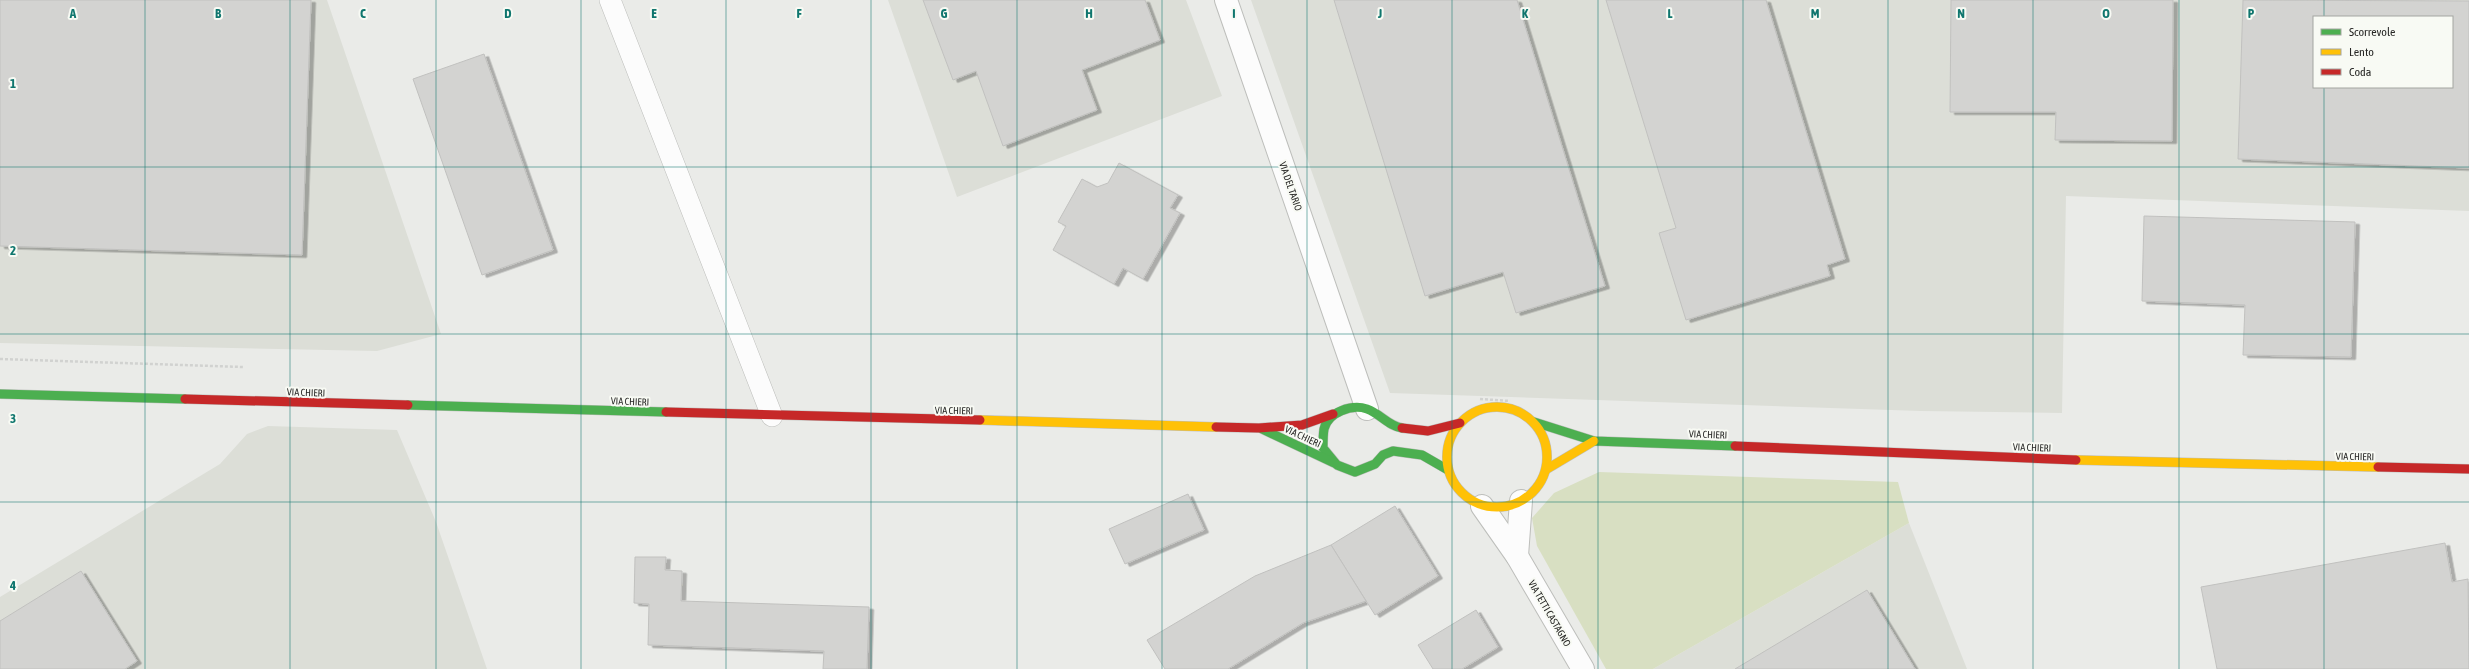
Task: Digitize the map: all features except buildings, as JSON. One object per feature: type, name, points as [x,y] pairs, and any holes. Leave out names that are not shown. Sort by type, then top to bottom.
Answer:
[{"type":"main road","name":"VIA CHIERI","points":[[0,394],[1259,428],[1302,425],[1350,410],[1394,427],[1428,431],[1460,424]]},
{"type":"main road","name":"VIA CHIERI","points":[[1534,422],[1543,436],[1547,452],[1547,469],[1540,484],[1529,496],[1521,501],[1498,508],[1482,506],[1467,498],[1456,485],[1448,470],[1447,454],[1450,438],[1460,424],[1472,413],[1488,408],[1504,407],[1520,412],[1534,422],[1594,441],[2160,463],[2469,469]]},
{"type":"main road","name":"VIA CHIERI","points":[[1336,464],[1323,448],[1324,428],[1350,410]]},
{"type":"main road","name":"VIA CHIERI","points":[[1259,428],[1355,472],[1375,464],[1383,455],[1393,451],[1422,455],[1448,470]]},
{"type":"main road","points":[[1547,469],[1594,441]]},
{"type":"street","name":"VIA DEL TARIO","points":[[1226,0],[1355,371],[1350,410]]},
{"type":"street","points":[[1517,556],[1521,501]]},
{"type":"street","name":"VIA TETTI CASTAGNO","points":[[1482,506],[1517,556],[1575,666]]},
{"type":"lane","points":[[610,0],[772,416]]},
{"type":"shaded area","points":[[0,0],[327,0],[441,334],[377,351],[0,343]]},
{"type":"shaded area","points":[[888,0],[1186,0],[1222,96],[957,197]]},
{"type":"shaded area","points":[[1251,0],[2469,0],[2469,211],[2066,196],[2062,413],[1921,411],[1390,393]]},
{"type":"shaded area","points":[[268,426],[397,430],[436,522],[487,669],[0,669],[0,597],[220,464],[247,434]]},
{"type":"shaded area","points":[[1909,523],[1967,669],[1653,669]]},
{"type":"green space","points":[[1599,472],[1898,482],[1909,523],[1653,669],[1606,669],[1537,546],[1532,518],[1554,493]]},
{"type":"traffic: fast","points":[[0,394],[185,399]]},
{"type":"traffic: fast","points":[[408,405],[666,412]]},
{"type":"traffic: fast","points":[[1402,428],[1393,425],[1367,409],[1348,409],[1335,414],[1326,423],[1324,429],[1323,448],[1337,465],[1355,472],[1375,464],[1383,455],[1393,451],[1422,455],[1448,470]]},
{"type":"traffic: fast","points":[[1534,422],[1594,441],[1735,446]]},
{"type":"traffic: fast","points":[[1262,429],[1334,463]]},
{"type":"traffic: slow","points":[[1497,407],[1507,408],[1525,415],[1539,429],[1546,447],[1547,457],[1546,467],[1539,485],[1525,499],[1507,506],[1497,507],[1487,506],[1469,499],[1455,485],[1448,467],[1447,457],[1448,447],[1455,429],[1469,415],[1487,408],[1497,407]]},
{"type":"traffic: slow","points":[[980,420],[1216,427]]},
{"type":"traffic: slow","points":[[1547,469],[1594,441]]},
{"type":"traffic: slow","points":[[2076,460],[2378,467]]},
{"type":"traffic: jam","points":[[185,399],[408,405]]},
{"type":"traffic: jam","points":[[666,412],[980,420]]},
{"type":"traffic: jam","points":[[1216,427],[1259,428],[1302,425],[1333,414]]},
{"type":"traffic: jam","points":[[1402,428],[1428,431],[1460,423]]},
{"type":"traffic: jam","points":[[1735,446],[2076,460]]},
{"type":"traffic: jam","points":[[2378,467],[2469,469]]}]
